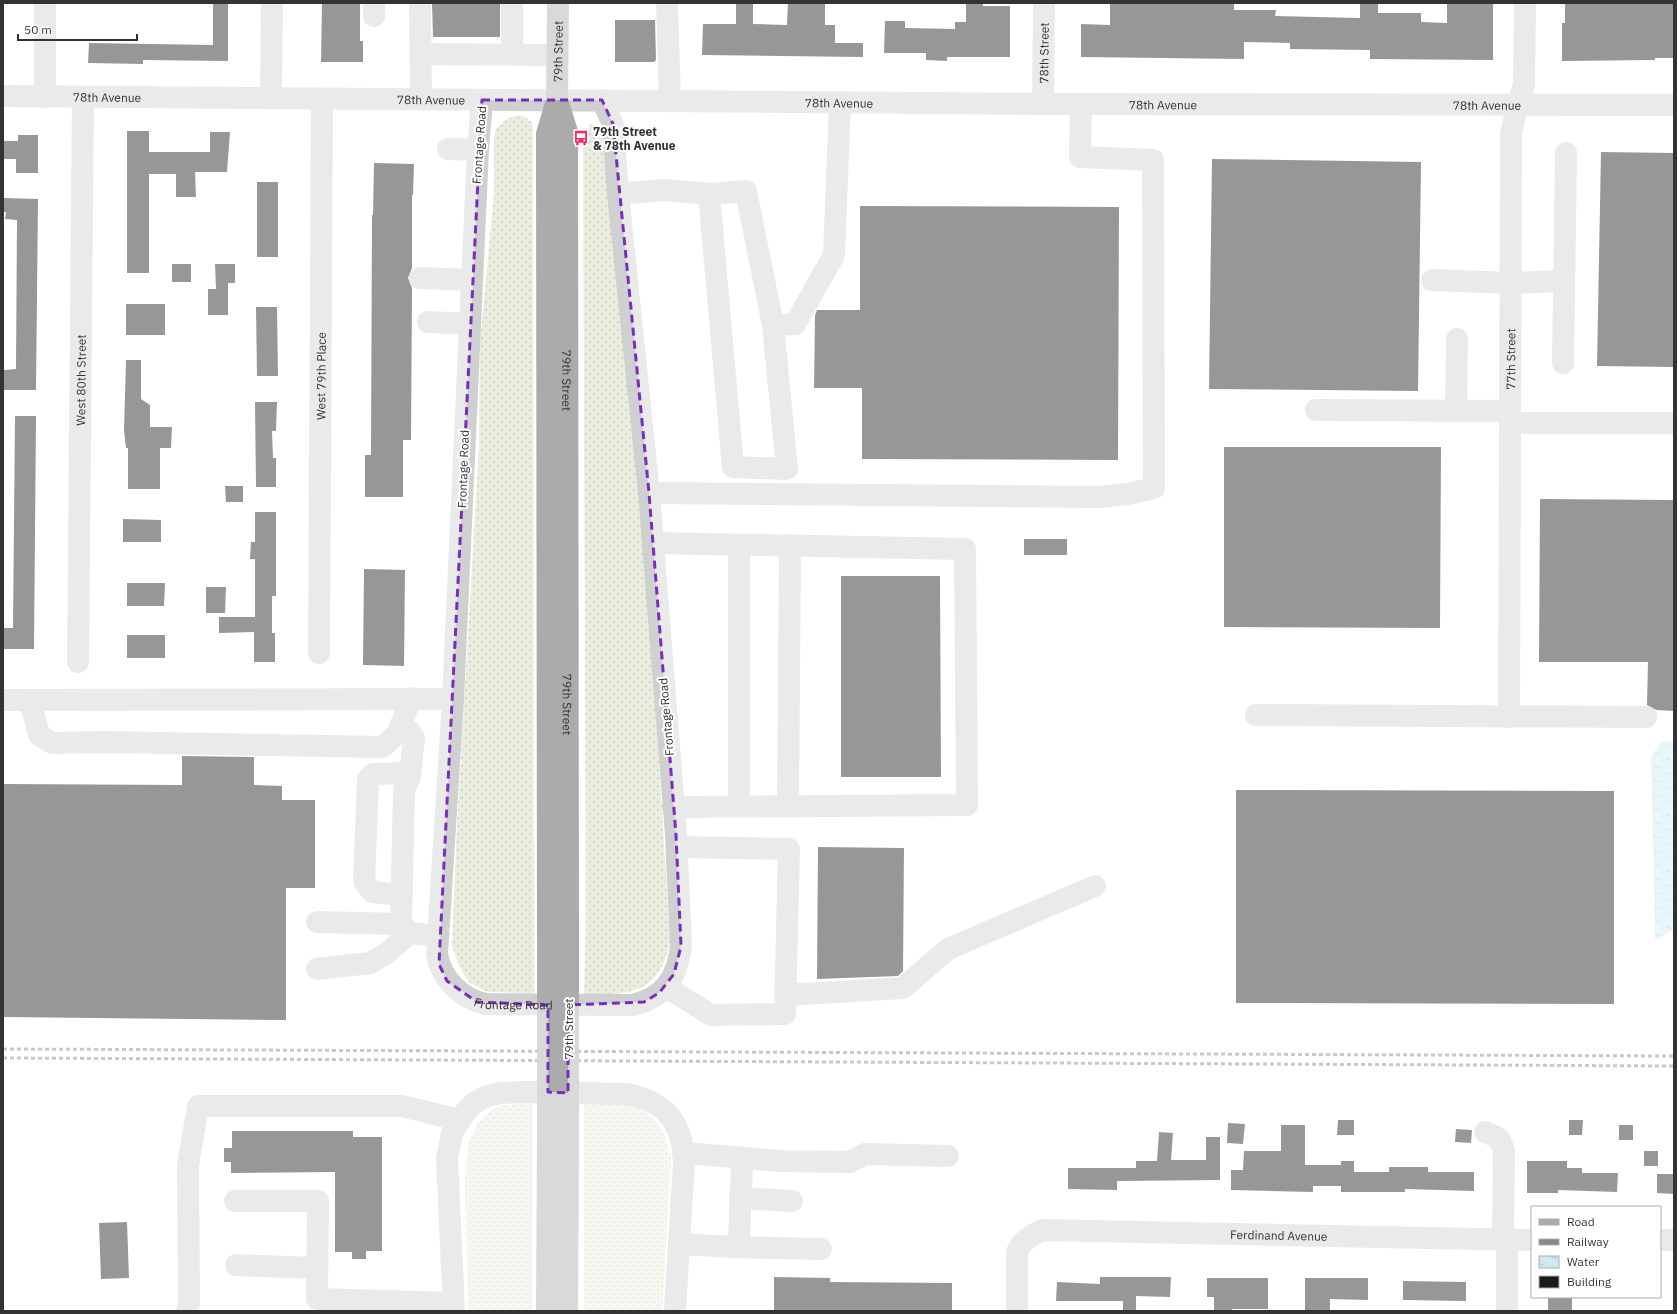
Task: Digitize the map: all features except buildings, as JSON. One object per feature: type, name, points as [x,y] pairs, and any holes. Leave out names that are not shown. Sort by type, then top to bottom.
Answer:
[{"type":"main road","name":"79th Street","points":[[558,3],[557,100],[567,132],[558,954],[558,1138],[567,1311]]},
{"type":"main road","name":"79th Street","points":[[547,1311],[558,1138]]},
{"type":"street","points":[[45,3],[45,97]]},
{"type":"street","points":[[271,98],[272,3]]},
{"type":"street","points":[[420,3],[421,99]]},
{"type":"street","points":[[512,3],[512,54]]},
{"type":"street","points":[[668,3],[670,101]]},
{"type":"street","name":"78th Street","points":[[1043,104],[1044,3]]},
{"type":"street","name":"77th Street","points":[[1509,718],[1511,134],[1524,85],[1525,3]]},
{"type":"street","points":[[421,54],[557,55]]},
{"type":"street","name":"78th Avenue","points":[[3,96],[1043,104],[1518,103],[1674,105]]},
{"type":"street","name":"West 80th Street","points":[[78,662],[83,97]]},
{"type":"street","name":"West 79th Place","points":[[319,653],[322,99]]},
{"type":"street","name":"Frontage Road","points":[[482,100],[471,280],[453,699],[438,936],[439,964],[448,981],[460,992],[477,1002],[485,1004],[633,1005],[652,999],[666,987],[674,974],[679,961],[681,946],[674,807],[653,543],[618,194],[613,124],[602,100]]},
{"type":"street","points":[[773,325],[795,324],[834,255],[840,102]]},
{"type":"street","points":[[648,493],[1099,497],[1128,494],[1154,488],[1154,160],[1080,157],[1081,104]]},
{"type":"street","points":[[448,150],[478,150]]},
{"type":"street","points":[[1563,363],[1566,153]]},
{"type":"street","points":[[618,194],[664,190],[709,194],[746,191],[773,325],[787,469],[733,467],[709,194]]},
{"type":"street","points":[[420,278],[471,280]]},
{"type":"street","points":[[1432,280],[1510,283],[1563,281]]},
{"type":"street","points":[[428,322],[469,324]]},
{"type":"street","points":[[1456,411],[1457,339]]},
{"type":"street","points":[[1316,410],[1456,411],[1510,417],[1674,423]]},
{"type":"street","points":[[653,543],[965,549],[967,805],[674,807]]},
{"type":"street","points":[[739,545],[739,806]]},
{"type":"street","points":[[788,806],[790,545]]},
{"type":"street","points":[[30,700],[40,735],[52,743],[106,742],[383,747],[398,733],[411,698]]},
{"type":"street","points":[[3,700],[453,699]]},
{"type":"street","points":[[1256,715],[1509,718],[1646,717]]},
{"type":"street","points":[[317,969],[370,963],[387,953],[405,929],[402,895],[404,790],[410,773],[414,738],[410,732],[400,726]]},
{"type":"street","points":[[402,895],[372,892],[364,881],[368,779],[373,774],[410,773]]},
{"type":"street","points":[[666,987],[711,1015],[785,1014],[788,849],[676,847]]},
{"type":"street","points":[[786,995],[903,988],[948,949],[1095,886]]},
{"type":"street","points":[[317,922],[405,929],[438,936]]},
{"type":"street","points":[[235,1201],[318,1201],[317,1268],[312,1305],[454,1307],[447,1158],[452,1132],[459,1120],[474,1103],[487,1096],[500,1093],[526,1092],[627,1094],[642,1097],[656,1103],[668,1113],[676,1126],[683,1153],[675,1311]]},
{"type":"street","points":[[187,1311],[189,1304],[188,1165],[198,1106],[402,1106],[459,1120]]},
{"type":"street","points":[[1485,1132],[1499,1138],[1504,1150],[1507,1311]]},
{"type":"street","points":[[683,1153],[780,1160],[850,1162],[865,1154],[948,1156]]},
{"type":"street","points":[[732,1246],[739,1238],[742,1165],[734,1157]]},
{"type":"street","points":[[740,1198],[792,1201]]},
{"type":"street","name":"Ferdinand Avenue","points":[[1017,1311],[1017,1252],[1020,1244],[1027,1238],[1042,1230],[1531,1240]]},
{"type":"street","points":[[1661,1240],[1674,1240]]},
{"type":"street","points":[[679,1244],[821,1249]]},
{"type":"street","points":[[236,1265],[317,1268]]},
{"type":"highlighted area","points":[[482,100],[602,100],[613,124],[649,493],[676,835],[681,946],[674,974],[659,993],[644,1002],[568,1005],[568,1093],[548,1092],[548,1005],[477,1002],[447,981],[439,964]]},
{"type":"green space","points":[[520,115],[528,119],[533,124],[534,993],[488,992],[470,983],[462,971],[452,947],[457,825],[479,447],[480,342],[494,194],[494,138],[496,129],[503,122],[511,117]]},
{"type":"green space","points":[[591,124],[599,129],[603,136],[619,260],[653,667],[670,941],[665,959],[659,972],[650,982],[629,992],[584,995],[586,916],[583,149],[585,133]]},
{"type":"green space","points":[[584,1102],[617,1104],[642,1110],[651,1116],[659,1126],[666,1139],[671,1158],[662,1311],[584,1311]]},
{"type":"green space","points":[[533,1103],[532,1311],[468,1311],[465,1179],[468,1143],[478,1123],[492,1110],[504,1105]]},
{"type":"water","points":[[1674,740],[1674,928],[1662,937],[1655,940],[1651,756],[1662,742]]},
{"type":"railway","points":[[3,1049],[1674,1056]]},
{"type":"railway","points":[[3,1058],[1674,1066]]},
{"type":"place","name":"79th Street & 78th Avenue","points":[[581,138]]}]
